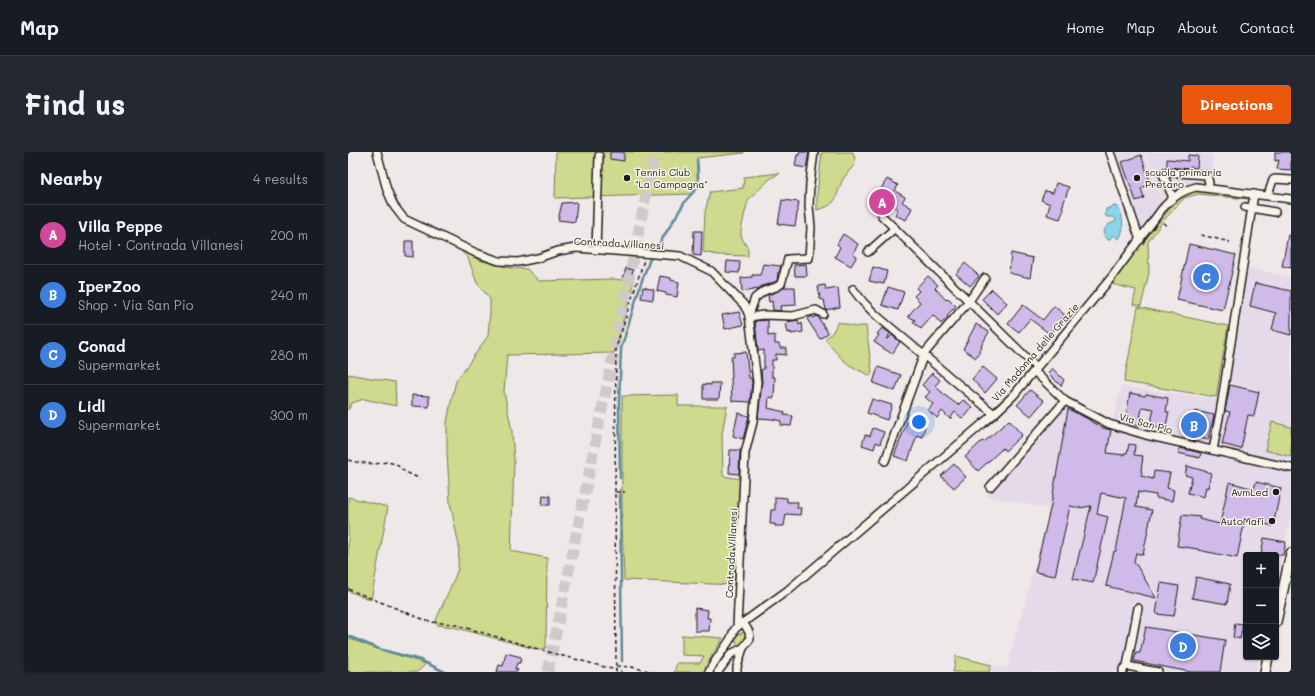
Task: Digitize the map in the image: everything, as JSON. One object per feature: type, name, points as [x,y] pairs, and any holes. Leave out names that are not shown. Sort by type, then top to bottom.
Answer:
[{"type":"main road","points":[[1279,608],[1291,553]]},
{"type":"main road","points":[[1265,672],[1267,660]]},
{"type":"street","name":"Contrada Villanesi","points":[[377,152],[391,200],[404,219],[476,253],[499,261],[518,262],[538,258],[558,251],[576,248],[680,256],[711,271],[744,305],[749,316],[757,382],[753,422],[745,453],[740,624]]},
{"type":"street","name":"Contrada Villanesi","points":[[749,316],[755,298],[764,291],[781,284],[788,259],[809,258],[811,228],[809,206],[810,184],[814,152]]},
{"type":"street","points":[[1110,152],[1140,240]]},
{"type":"street","points":[[596,250],[599,156]]},
{"type":"street","points":[[1174,198],[1164,174],[1165,172],[1207,175],[1209,183],[1208,188]]},
{"type":"street","points":[[1268,195],[1273,180],[1291,180]]},
{"type":"street","name":"Via Madonna delle Grazie","points":[[740,624],[788,590],[994,414],[1013,396],[1111,278],[1162,209],[1174,198],[1185,190],[1196,187],[1291,199]]},
{"type":"street","points":[[1213,450],[1236,313],[1248,208],[1254,194]]},
{"type":"street","points":[[1248,208],[1275,212]]},
{"type":"street","points":[[882,216],[1035,369]]},
{"type":"street","points":[[868,252],[895,228]]},
{"type":"street","points":[[885,461],[924,354],[969,302],[985,278]]},
{"type":"street","points":[[854,289],[863,302],[877,316],[994,414]]},
{"type":"street","points":[[749,316],[793,316],[816,310],[823,314]]},
{"type":"street","name":"Via San Pio","points":[[1035,369],[1065,401],[1108,424],[1146,435],[1291,468]]},
{"type":"street","points":[[990,487],[1065,401]]},
{"type":"street","points":[[1138,608],[1125,669],[1158,672]]},
{"type":"street","points":[[709,672],[712,664],[732,636],[733,630],[740,624],[749,632],[750,640],[740,649],[731,654],[718,672]]},
{"type":"street","points":[[732,636],[740,649],[736,672]]},
{"type":"path","points":[[1163,222],[1169,227]]},
{"type":"path","points":[[1201,235],[1230,242]]},
{"type":"path","points":[[348,589],[430,622],[453,624],[616,671],[616,348],[646,254]]},
{"type":"path","points":[[348,460],[374,464],[387,462],[396,464],[405,472],[421,479]]},
{"type":"path","points":[[615,492],[625,492]]},
{"type":"path","points":[[616,666],[632,667],[653,672]]},
{"type":"shaded area","name":"scuola primaria Pretaro","points":[[1113,152],[1144,152],[1163,204],[1139,232]]},
{"type":"shaded area","points":[[1145,152],[1213,154],[1213,183],[1192,183],[1171,192],[1163,200]]},
{"type":"shaded area","points":[[1247,267],[1291,278],[1291,514],[1279,568],[1279,552],[1243,552],[1243,660],[1258,660],[1256,672],[989,672],[991,665],[1007,668],[1050,509],[986,496],[1072,400],[1108,419],[1113,420],[1121,386],[1223,400]]},
{"type":"green space","name":"Tennis Club \"La Campagna\"","points":[[556,152],[744,153],[697,158],[699,182],[692,194],[555,198]]},
{"type":"green space","points":[[822,152],[853,152],[856,163],[843,179],[832,203],[817,210],[817,194]]},
{"type":"green space","points":[[780,173],[771,178],[748,201],[741,235],[747,248],[748,256],[718,255],[703,252],[705,212],[710,192],[743,188],[744,177]]},
{"type":"green space","points":[[1198,191],[1246,195],[1247,199],[1198,194],[1184,198],[1163,221],[1148,242],[1149,273],[1141,306],[1133,304],[1136,290],[1108,283],[1177,200],[1184,194]]},
{"type":"green space","points":[[456,246],[479,260],[511,268],[527,269],[539,281],[612,279],[634,281],[614,353],[507,355],[504,392],[512,431],[514,462],[511,551],[547,558],[546,648],[539,650],[453,627],[437,625],[436,620],[458,569],[459,546],[450,502],[447,422],[456,381],[488,336],[490,312],[490,299],[477,283],[468,258]]},
{"type":"green space","points":[[1138,307],[1228,326],[1216,397],[1124,382]]},
{"type":"green space","points":[[838,322],[856,327],[866,326],[872,372],[870,376],[845,362],[825,339],[832,333]]},
{"type":"green space","points":[[348,374],[395,382],[396,406],[364,399],[352,403],[348,410]]},
{"type":"green space","points":[[678,395],[678,406],[727,406],[722,434],[723,476],[740,479],[734,585],[624,580],[622,520],[622,396]]},
{"type":"green space","points":[[1272,422],[1291,427],[1291,457],[1265,450]]},
{"type":"green space","points":[[348,497],[388,507],[371,600],[348,591]]},
{"type":"green space","points":[[744,632],[748,638],[740,647],[738,646],[735,638]]},
{"type":"green space","points":[[682,635],[723,638],[703,672],[674,672],[677,663],[700,663],[704,656],[682,655]]},
{"type":"green space","points":[[350,639],[426,664],[417,672],[348,672],[348,640]]},
{"type":"green space","points":[[956,656],[991,665],[989,672],[953,672]]},
{"type":"water","points":[[1115,206],[1118,207],[1121,214],[1123,223],[1122,232],[1119,239],[1113,235],[1108,240],[1104,235],[1105,230],[1107,226],[1116,220],[1114,217],[1107,217],[1105,215],[1106,209]]},
{"type":"building","points":[[610,152],[624,152],[624,161],[610,159]]},
{"type":"building","points":[[799,152],[809,152],[806,168],[795,166]]},
{"type":"building","points":[[1275,152],[1291,152],[1291,170],[1277,169],[1279,160],[1275,161]]},
{"type":"building","points":[[1141,155],[1151,184],[1141,188],[1144,198],[1136,201],[1122,162]]},
{"type":"building","points":[[1188,155],[1198,156],[1197,168],[1190,167],[1190,169],[1167,167],[1167,159],[1188,161]]},
{"type":"building","points":[[887,179],[898,185],[895,191],[905,197],[902,202],[912,208],[906,220],[895,215],[898,209],[888,202],[890,198],[879,192]]},
{"type":"building","points":[[1056,183],[1069,187],[1060,219],[1047,215],[1050,204],[1041,200],[1045,191],[1053,193]]},
{"type":"building","points":[[782,200],[799,202],[795,226],[778,224]]},
{"type":"building","points":[[577,202],[575,222],[558,220],[562,203]]},
{"type":"building","points":[[694,231],[702,231],[701,256],[693,255]]},
{"type":"building","points":[[843,234],[858,244],[853,254],[857,256],[851,266],[835,257],[840,247],[837,244]]},
{"type":"building","points":[[1288,235],[1291,236],[1291,268],[1282,266]]},
{"type":"building","points":[[405,241],[413,241],[413,257],[405,256]]},
{"type":"building","points":[[1189,244],[1236,255],[1223,310],[1177,300]]},
{"type":"building","points":[[1011,253],[1033,258],[1030,278],[1009,273]]},
{"type":"building","points":[[727,261],[740,262],[739,273],[726,272]]},
{"type":"building","points":[[965,263],[979,276],[970,286],[956,274]]},
{"type":"building","points":[[763,264],[781,266],[779,273],[778,272],[777,281],[762,286],[758,289],[742,292],[741,278],[752,277],[752,275],[760,275]]},
{"type":"building","points":[[806,264],[807,276],[795,276],[794,265]]},
{"type":"building","points":[[873,267],[887,271],[884,284],[869,281]]},
{"type":"building","points":[[626,268],[633,270],[631,279],[623,278]]},
{"type":"building","points":[[660,276],[671,278],[671,280],[679,282],[677,297],[666,295],[666,293],[657,291]]},
{"type":"building","points":[[928,276],[938,285],[935,288],[946,300],[948,298],[956,306],[941,324],[933,315],[921,329],[913,322],[915,320],[908,316],[920,302],[914,296],[919,291],[916,288]]},
{"type":"building","points":[[1255,283],[1291,291],[1291,335],[1272,330],[1276,313],[1250,306]]},
{"type":"building","points":[[825,285],[826,290],[838,288],[840,307],[826,310],[824,300],[820,299],[818,286]]},
{"type":"building","points":[[643,287],[654,290],[653,300],[641,298]]},
{"type":"building","points":[[784,287],[795,287],[796,305],[780,306],[781,311],[773,310],[772,301],[769,302],[768,295]]},
{"type":"building","points":[[888,287],[904,292],[898,310],[882,305]]},
{"type":"building","points":[[992,289],[1007,303],[997,314],[982,299]]},
{"type":"building","points":[[1023,305],[1043,320],[1054,306],[1065,315],[1050,334],[1030,319],[1019,332],[1008,324]]},
{"type":"building","points":[[739,312],[743,325],[725,329],[722,315]]},
{"type":"building","points":[[812,316],[813,318],[816,316],[818,317],[828,333],[820,339],[807,319]]},
{"type":"building","points":[[768,320],[768,336],[775,335],[775,344],[779,344],[780,348],[786,348],[786,355],[776,354],[776,360],[772,360],[772,377],[775,377],[774,398],[769,397],[768,408],[785,412],[784,415],[793,416],[791,426],[781,425],[781,421],[758,418],[762,382],[761,370],[764,369],[764,350],[758,351],[755,321]]},
{"type":"building","points":[[798,320],[799,325],[802,323],[803,332],[788,333],[786,323]]},
{"type":"building","points":[[976,324],[989,332],[976,358],[963,349]]},
{"type":"building","points":[[882,328],[890,333],[887,340],[892,335],[900,342],[892,354],[874,342],[879,335],[877,334]]},
{"type":"building","points":[[746,352],[749,378],[751,378],[752,382],[750,402],[732,401],[731,357],[734,357],[734,353]]},
{"type":"building","points":[[878,367],[901,375],[895,391],[873,383]]},
{"type":"building","points":[[983,367],[997,379],[985,393],[972,379]]},
{"type":"building","points":[[1052,368],[1064,380],[1061,386],[1048,373]]},
{"type":"building","points":[[932,373],[940,380],[935,386],[943,394],[958,405],[963,400],[973,407],[963,419],[955,412],[950,419],[942,411],[937,418],[928,410],[933,404],[925,397],[930,392],[922,385]]},
{"type":"building","points":[[711,383],[720,383],[719,399],[703,399],[703,384],[711,385]]},
{"type":"building","points":[[1230,385],[1259,392],[1254,416],[1248,415],[1241,449],[1222,444],[1230,412],[1225,411]]},
{"type":"building","points":[[1030,390],[1044,401],[1031,416],[1017,405]]},
{"type":"building","points":[[1130,393],[1168,398],[1166,412],[1169,412],[1165,430],[1150,425],[1154,409],[1142,407],[1139,426],[1125,422]]},
{"type":"building","points":[[412,395],[429,396],[429,407],[412,406]]},
{"type":"building","points":[[872,399],[892,405],[887,420],[867,413]]},
{"type":"building","points":[[1068,409],[1103,428],[1111,430],[1107,453],[1124,455],[1124,453],[1127,453],[1129,444],[1135,445],[1134,455],[1143,456],[1141,476],[1153,479],[1154,471],[1170,473],[1167,488],[1174,490],[1172,501],[1156,498],[1156,495],[1138,492],[1136,507],[1152,510],[1143,555],[1136,553],[1134,561],[1156,598],[1106,586],[1114,551],[1116,551],[1126,498],[1101,493],[1097,514],[1108,517],[1093,583],[1073,579],[1091,506],[1080,508],[1070,506],[1055,576],[1035,572],[1051,505]]},
{"type":"building","points":[[1195,411],[1214,415],[1208,440],[1189,435]]},
{"type":"building","points":[[738,413],[749,416],[743,439],[733,436]]},
{"type":"building","points":[[909,417],[926,423],[922,437],[917,435],[908,461],[894,456]]},
{"type":"building","points":[[1009,420],[1022,435],[1005,451],[1003,448],[978,471],[965,457],[982,441],[984,442]]},
{"type":"building","points":[[873,428],[884,432],[880,444],[876,442],[874,449],[862,445],[865,435],[870,436]]},
{"type":"building","points":[[1180,448],[1201,453],[1200,458],[1178,453]]},
{"type":"building","points":[[730,450],[740,450],[739,474],[729,473]]},
{"type":"building","points":[[954,464],[966,477],[954,488],[941,476]]},
{"type":"building","points":[[1187,466],[1211,473],[1208,488],[1206,487],[1204,497],[1188,493],[1192,477],[1185,475]]},
{"type":"building","points":[[1229,482],[1254,489],[1256,482],[1281,488],[1273,526],[1245,519],[1237,558],[1177,546],[1182,515],[1200,517],[1199,519],[1220,524]]},
{"type":"building","points":[[543,495],[550,496],[550,505],[542,505]]},
{"type":"building","points":[[775,497],[787,498],[787,502],[798,502],[797,508],[801,508],[800,515],[786,514],[784,526],[775,526],[775,524],[770,524],[771,510],[775,510]]},
{"type":"building","points":[[1264,538],[1286,542],[1283,555],[1279,555],[1279,552],[1262,552]]},
{"type":"building","points":[[1196,577],[1230,584],[1227,604],[1192,598]]},
{"type":"building","points":[[1161,583],[1179,586],[1174,616],[1156,614]]},
{"type":"building","points":[[695,608],[708,610],[707,618],[710,618],[709,631],[695,631]]},
{"type":"building","points":[[1235,623],[1243,624],[1240,639],[1233,637]]},
{"type":"building","points":[[1146,627],[1225,640],[1220,672],[1191,672],[1134,661],[1136,653],[1140,653]]},
{"type":"building","points":[[506,653],[521,657],[520,663],[517,663],[515,669],[518,670],[517,672],[497,672],[499,665],[503,666]]},
{"type":"waterway","points":[[656,249],[686,200],[697,188],[697,160]]},
{"type":"waterway","points":[[620,478],[619,403],[621,349],[641,283],[650,259]]},
{"type":"waterway","points":[[620,490],[622,661]]},
{"type":"waterway","points":[[348,636],[379,649],[420,660],[445,672]]},
{"type":"tunnel","points":[[548,672],[655,152]]},
{"type":"place","name":"Tennis Club \"La Campagna\"","points":[[627,178]]},
{"type":"place","name":"scuola primaria Pretaro","points":[[1137,178]]},
{"type":"place","name":"Villa Peppe","points":[[882,202]]},
{"type":"place","name":"Conad","points":[[1206,277]]},
{"type":"place","name":"IperZoo","points":[[1194,425]]},
{"type":"place","name":"AvmLed","points":[[1276,492]]},
{"type":"place","name":"AutoMafi","points":[[1272,521]]},
{"type":"place","name":"Lidl","points":[[1183,646]]}]
